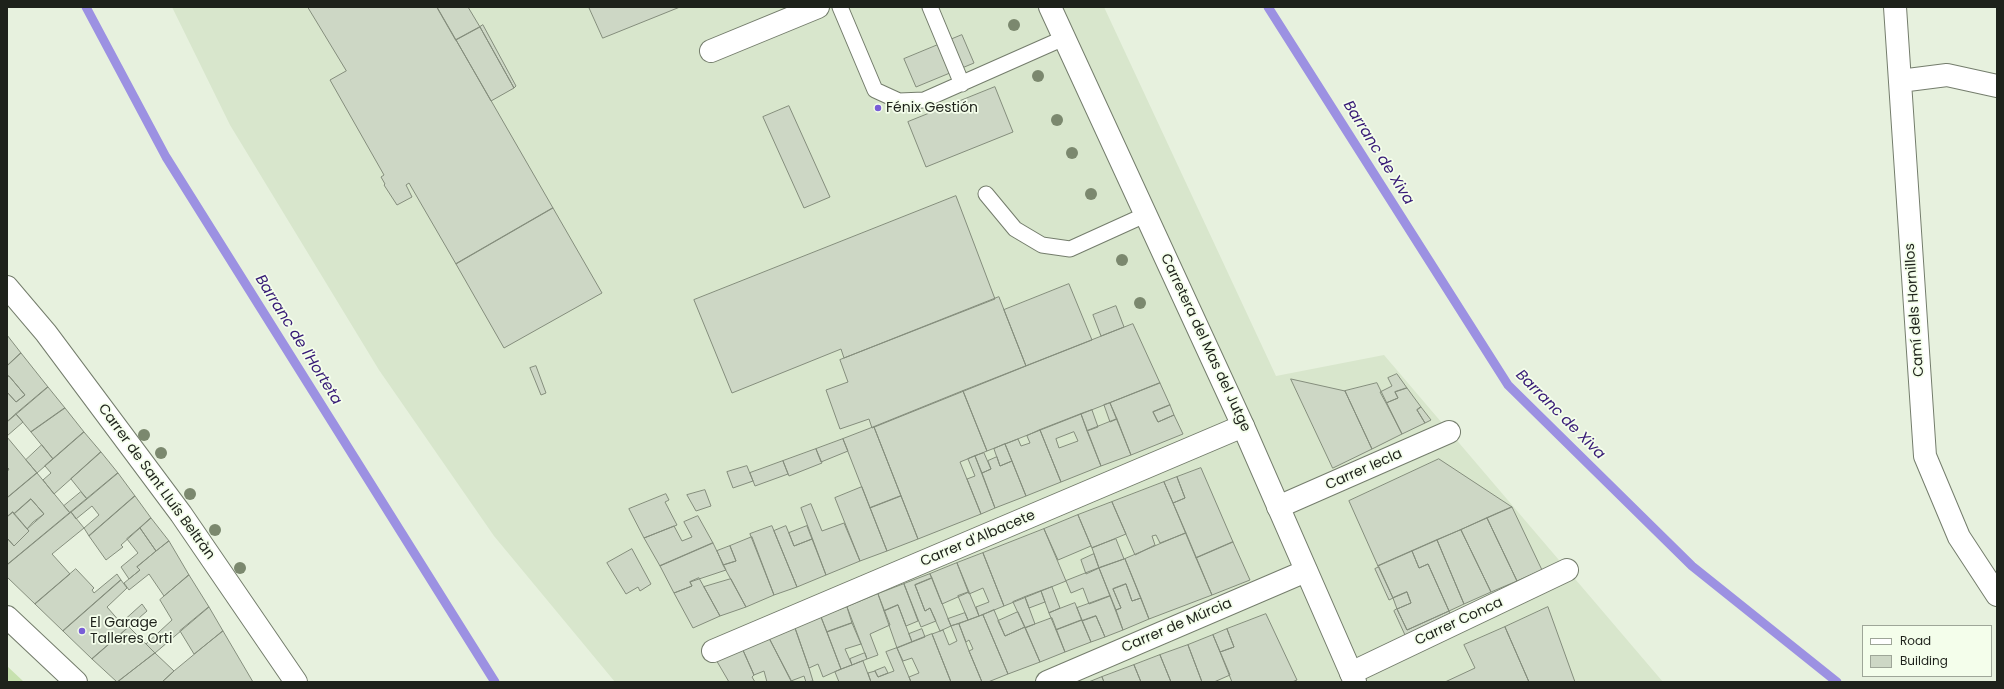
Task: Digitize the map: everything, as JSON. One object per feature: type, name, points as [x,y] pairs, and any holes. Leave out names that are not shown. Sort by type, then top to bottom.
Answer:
[{"type":"street","points":[[711,51],[818,7]]},
{"type":"street","name":"Carretera del Mas del Jutge","points":[[1050,7],[1243,426],[1353,677]]},
{"type":"street","name":"Camí dels Hornillos","points":[[1895,7],[1925,456],[1959,537],[1997,595]]},
{"type":"street","points":[[1900,81],[1947,75],[1997,86]]},
{"type":"street","name":"Carrer de Sant Lluís Beltràn","points":[[7,287],[46,333],[181,514],[296,682]]},
{"type":"street","name":"Carrer d'Albacete","points":[[713,651],[1243,426]]},
{"type":"street","name":"Carrer Iecla","points":[[1278,507],[1450,432]]},
{"type":"street","name":"Carrer Conca","points":[[1353,677],[1568,570]]},
{"type":"street","name":"Carrer de Múrcia","points":[[1047,682],[1306,571]]},
{"type":"street","points":[[7,617],[76,682]]},
{"type":"lane","points":[[840,7],[875,90],[899,101],[924,100],[1064,38]]},
{"type":"lane","points":[[930,7],[962,84]]},
{"type":"lane","points":[[986,194],[1015,229],[1042,245],[1070,249],[1145,215]]},
{"type":"shaded area","points":[[172,7],[1104,7],[1276,376],[1384,355],[1663,682],[615,682],[494,536],[379,370],[230,125]]},
{"type":"green space","points":[[7,666],[24,682],[7,682]]},
{"type":"building","points":[[308,7],[437,7],[553,208],[456,264],[409,183],[406,185],[412,197],[397,205],[384,185],[385,184],[381,177],[384,175],[330,80],[346,71]]},
{"type":"building","points":[[437,7],[468,7],[480,27],[456,40]]},
{"type":"building","points":[[589,7],[680,7],[603,38]]},
{"type":"building","points":[[483,25],[516,86],[514,88],[480,27]]},
{"type":"building","points":[[480,27],[514,88],[491,101],[456,40]]},
{"type":"building","points":[[962,35],[974,63],[916,87],[904,59]]},
{"type":"building","points":[[995,87],[1013,132],[926,167],[908,122]]},
{"type":"building","points":[[789,106],[830,197],[804,208],[763,117]]},
{"type":"building","points":[[956,196],[995,299],[844,358],[841,349],[732,393],[694,300]]},
{"type":"building","points":[[553,208],[602,293],[504,348],[456,264]]},
{"type":"building","points":[[1069,284],[1092,340],[1026,366],[1004,310]]},
{"type":"building","points":[[999,297],[1026,366],[872,428],[869,419],[840,429],[826,390],[848,382],[840,360]]},
{"type":"building","points":[[1116,306],[1124,327],[1101,336],[1093,315]]},
{"type":"building","points":[[1133,324],[1160,383],[987,451],[963,391]]},
{"type":"building","points":[[7,335],[21,353],[7,366]]},
{"type":"building","points":[[21,353],[48,387],[7,422],[7,392],[16,402],[25,395],[9,376],[7,377],[7,366]]},
{"type":"building","points":[[536,366],[546,393],[541,395],[530,368]]},
{"type":"building","points":[[1397,374],[1407,388],[1395,392],[1398,398],[1386,403],[1380,392],[1392,386],[1388,378]]},
{"type":"building","points":[[9,376],[25,395],[16,402],[7,392],[7,377]]},
{"type":"building","points":[[1291,379],[1345,391],[1372,449],[1333,468]]},
{"type":"building","points":[[1160,383],[1170,405],[1153,412],[1158,422],[1174,415],[1183,434],[1131,455],[1110,403]]},
{"type":"building","points":[[1377,383],[1402,434],[1372,449],[1345,391]]},
{"type":"building","points":[[48,387],[65,408],[31,432],[16,414]]},
{"type":"building","points":[[1407,388],[1421,407],[1417,410],[1425,423],[1402,434],[1386,403],[1398,398],[1395,392]]},
{"type":"building","points":[[963,391],[987,451],[960,462],[981,514],[918,539],[874,427]]},
{"type":"building","points":[[1110,403],[1117,419],[1110,422],[1104,405]]},
{"type":"building","points":[[1170,405],[1174,415],[1158,422],[1153,412]]},
{"type":"building","points":[[1421,407],[1431,420],[1425,423],[1417,410]]},
{"type":"building","points":[[65,408],[84,432],[53,459],[31,432]]},
{"type":"building","points":[[1092,410],[1098,427],[1087,431],[1081,414]]},
{"type":"building","points":[[16,414],[23,422],[7,436],[7,422]]},
{"type":"building","points":[[1081,414],[1101,466],[1061,482],[1040,430]],"holes":[[[1074,432],[1078,441],[1059,448],[1056,439]]]},
{"type":"building","points":[[1117,419],[1131,455],[1101,466],[1087,431]]},
{"type":"building","points":[[874,427],[901,496],[870,508],[843,439]]},
{"type":"building","points":[[1040,430],[1061,482],[1026,496],[1005,444],[1018,439],[1021,446],[1030,443],[1027,436]]},
{"type":"building","points":[[84,432],[101,452],[54,494],[43,480],[51,473],[45,466]]},
{"type":"building","points":[[7,437],[37,473],[7,498],[7,472],[9,469],[7,467]]},
{"type":"building","points":[[843,439],[848,451],[821,462],[816,449]]},
{"type":"building","points":[[1005,444],[1012,461],[1000,466],[994,449]]},
{"type":"building","points":[[42,445],[53,459],[37,473],[26,460]]},
{"type":"building","points":[[816,449],[822,463],[789,476],[783,461]]},
{"type":"building","points":[[101,452],[118,473],[87,499],[71,479]]},
{"type":"building","points":[[984,453],[991,469],[982,473],[975,456]]},
{"type":"building","points":[[975,456],[995,508],[981,514],[967,479],[975,476],[968,459]]},
{"type":"building","points":[[997,457],[1000,466],[1012,461],[1026,496],[995,508],[982,473],[991,469],[988,461]]},
{"type":"building","points":[[1439,459],[1512,507],[1378,566],[1349,501]]},
{"type":"building","points":[[783,461],[788,474],[755,486],[750,473]]},
{"type":"building","points":[[747,466],[753,481],[733,488],[727,472]]},
{"type":"building","points":[[1201,468],[1233,542],[1196,558],[1173,503],[1185,498],[1177,477]]},
{"type":"building","points":[[37,473],[70,513],[7,565],[7,538],[14,546],[29,531],[27,529],[33,522],[44,514],[31,499],[14,514],[13,512],[7,517],[7,498]]},
{"type":"building","points":[[118,473],[135,496],[89,536],[84,528],[99,515],[92,506],[76,519],[71,512]]},
{"type":"building","points":[[1177,477],[1185,498],[1173,503],[1164,482]]},
{"type":"building","points":[[1164,482],[1186,533],[1160,543],[1156,535],[1152,536],[1155,545],[1135,555],[1112,502]]},
{"type":"building","points":[[862,487],[887,551],[860,561],[835,498]]},
{"type":"building","points":[[705,490],[711,506],[696,511],[687,495]]},
{"type":"building","points":[[81,492],[87,499],[70,513],[64,506]]},
{"type":"building","points":[[666,494],[669,500],[665,502],[677,525],[644,538],[629,509]]},
{"type":"building","points":[[135,496],[151,518],[121,545],[123,547],[106,560],[89,536]]},
{"type":"building","points":[[901,496],[918,539],[887,551],[870,508]]},
{"type":"building","points":[[31,499],[44,514],[27,529],[14,514]]},
{"type":"building","points":[[1112,502],[1126,534],[1092,548],[1078,515]]},
{"type":"building","points":[[811,504],[822,531],[844,523],[860,561],[826,575],[801,508]]},
{"type":"building","points":[[1512,507],[1542,570],[1517,581],[1487,518]]},
{"type":"building","points":[[13,512],[29,531],[14,546],[7,538],[7,517]]},
{"type":"building","points":[[71,512],[84,528],[52,554],[70,574],[35,604],[7,577],[7,565]]},
{"type":"building","points":[[1078,515],[1091,546],[1058,560],[1044,529]]},
{"type":"building","points":[[698,516],[713,543],[660,566],[644,538],[674,526],[682,541],[692,537],[684,522]]},
{"type":"building","points":[[151,518],[169,541],[156,551],[140,528]]},
{"type":"building","points":[[1487,518],[1517,581],[1491,592],[1461,530]]},
{"type":"building","points":[[772,526],[797,587],[774,595],[750,534]]},
{"type":"building","points":[[786,526],[794,546],[812,539],[826,575],[797,587],[774,531]]},
{"type":"building","points":[[807,526],[812,539],[794,546],[789,533]]},
{"type":"building","points":[[140,528],[156,551],[137,567],[140,570],[129,579],[121,567],[138,553],[127,539]]},
{"type":"building","points":[[1044,529],[1066,581],[1004,606],[983,553]]},
{"type":"building","points":[[1461,530],[1491,592],[1464,604],[1437,540]]},
{"type":"building","points":[[1186,533],[1212,595],[1149,619],[1125,559]]},
{"type":"building","points":[[752,537],[774,595],[746,607],[723,565],[736,561],[730,546]]},
{"type":"building","points":[[1116,539],[1124,559],[1099,568],[1092,548]]},
{"type":"building","points":[[1437,540],[1464,604],[1449,611],[1428,564],[1419,568],[1412,551]]},
{"type":"building","points":[[169,541],[189,575],[164,596],[149,574],[129,590],[124,583],[140,570],[137,567]]},
{"type":"building","points":[[1233,542],[1250,580],[1212,595],[1196,558]]},
{"type":"building","points":[[713,543],[726,570],[690,582],[692,586],[674,593],[660,566]]},
{"type":"building","points":[[730,546],[736,561],[723,565],[717,551]]},
{"type":"building","points":[[632,549],[651,584],[640,591],[638,587],[626,594],[607,563]]},
{"type":"building","points":[[1412,551],[1419,568],[1428,564],[1449,611],[1407,630],[1397,609],[1411,603],[1407,592],[1393,598],[1378,566]]},
{"type":"building","points":[[983,553],[1004,606],[979,616],[976,607],[989,602],[983,588],[969,594],[957,563]]},
{"type":"building","points":[[1094,554],[1099,568],[1086,574],[1081,560]]},
{"type":"building","points":[[1125,559],[1141,598],[1132,601],[1126,584],[1113,589],[1121,608],[1116,610],[1099,568]]},
{"type":"building","points":[[957,563],[969,592],[942,604],[930,574]]},
{"type":"building","points":[[1379,567],[1393,598],[1389,600],[1375,569]]},
{"type":"building","points":[[1099,568],[1110,596],[1089,604],[1083,588],[1071,593],[1066,581]]},
{"type":"building","points":[[76,569],[94,588],[92,590],[94,593],[117,574],[121,580],[63,631],[35,604]]},
{"type":"building","points":[[930,574],[932,578],[915,585],[925,611],[930,608],[936,621],[921,627],[904,584]]},
{"type":"building","points":[[189,575],[209,607],[155,653],[146,644],[172,620],[160,600]]},
{"type":"building","points":[[699,578],[720,616],[693,628],[674,593],[692,586],[690,582]]},
{"type":"building","points":[[932,578],[951,626],[940,631],[930,608],[925,611],[915,585]]},
{"type":"building","points":[[731,579],[746,607],[720,616],[704,587]]},
{"type":"building","points":[[121,580],[127,588],[107,607],[121,623],[142,604],[147,611],[92,659],[63,631]]},
{"type":"building","points":[[904,584],[918,621],[906,626],[898,605],[884,611],[878,594]]},
{"type":"building","points":[[1126,584],[1132,601],[1141,598],[1149,619],[1123,630],[1116,610],[1121,608],[1113,589]]},
{"type":"building","points":[[1052,587],[1060,608],[1049,613],[1041,591]]},
{"type":"building","points":[[1041,591],[1045,602],[1029,608],[1025,597]]},
{"type":"building","points":[[969,592],[979,616],[968,620],[958,596]]},
{"type":"building","points":[[1407,592],[1411,603],[1397,609],[1393,598]]},
{"type":"building","points":[[878,594],[890,625],[870,634],[878,655],[867,659],[847,607]]},
{"type":"building","points":[[1110,596],[1123,630],[1105,637],[1096,616],[1082,621],[1077,608]]},
{"type":"building","points":[[1025,597],[1035,624],[1025,628],[1013,602]]},
{"type":"building","points":[[1075,603],[1082,620],[1056,630],[1049,613]]},
{"type":"building","points":[[898,605],[912,642],[897,648],[884,611]]},
{"type":"building","points":[[209,607],[223,631],[194,654],[180,631]]},
{"type":"building","points":[[847,607],[852,623],[827,632],[821,617]]},
{"type":"building","points":[[1548,607],[1575,682],[1529,682],[1505,627]]},
{"type":"building","points":[[1397,609],[1407,630],[1449,611],[1451,615],[1405,635],[1394,611]]},
{"type":"building","points":[[994,610],[1005,636],[1025,627],[1040,662],[1008,674],[983,615]]},
{"type":"building","points":[[1018,612],[1025,627],[1005,636],[998,621]]},
{"type":"building","points":[[965,613],[968,620],[951,626],[948,619]]},
{"type":"building","points":[[1266,614],[1297,680],[1292,682],[1232,682],[1220,652],[1234,647],[1227,629]]},
{"type":"building","points":[[983,615],[1008,674],[988,682],[982,682],[969,651],[973,649],[969,640],[966,642],[959,624]]},
{"type":"building","points":[[1096,616],[1105,637],[1091,642],[1082,621]]},
{"type":"building","points":[[821,617],[841,669],[823,677],[818,664],[809,668],[795,628]]},
{"type":"building","points":[[1052,618],[1065,652],[1040,662],[1025,628]]},
{"type":"building","points":[[1082,620],[1091,642],[1065,652],[1056,630]]},
{"type":"building","points":[[852,623],[861,644],[845,649],[852,665],[841,669],[827,632]]},
{"type":"building","points":[[959,624],[982,682],[951,682],[932,634],[943,630],[949,645],[957,641],[951,626]]},
{"type":"building","points":[[129,627],[155,653],[117,682],[92,659]]},
{"type":"building","points":[[1505,627],[1529,682],[1445,682],[1475,668],[1464,645]]},
{"type":"building","points":[[795,628],[813,681],[806,682],[804,676],[791,681],[769,638]]},
{"type":"building","points":[[922,629],[925,637],[912,642],[909,634]]},
{"type":"building","points":[[1227,629],[1234,647],[1220,652],[1213,635]]},
{"type":"building","points":[[223,631],[253,682],[162,682],[174,671]]},
{"type":"building","points":[[932,634],[951,682],[911,682],[909,677],[919,673],[912,658],[903,661],[897,648]]},
{"type":"building","points":[[1213,635],[1230,675],[1214,682],[1202,682],[1188,645]]},
{"type":"building","points":[[769,638],[792,682],[767,682],[764,671],[754,675],[742,648]]},
{"type":"building","points":[[1188,645],[1202,682],[1171,682],[1160,655]]},
{"type":"building","points":[[742,648],[754,675],[752,677],[755,682],[729,682],[715,658]]},
{"type":"building","points":[[897,648],[911,682],[871,682],[868,673],[875,671],[878,677],[894,671],[886,652]]},
{"type":"building","points":[[155,653],[174,671],[162,682],[118,682]]},
{"type":"building","points":[[865,653],[867,659],[852,665],[850,659]]},
{"type":"building","points":[[1160,655],[1171,682],[1141,682],[1134,665]]},
{"type":"building","points":[[863,661],[871,682],[839,682],[835,672]]},
{"type":"building","points":[[1134,665],[1141,682],[1104,682],[1102,677]]},
{"type":"building","points":[[885,667],[888,673],[878,677],[875,671]]},
{"type":"building","points":[[1102,677],[1104,682],[1089,682]]},
{"type":"waterway","name":"Barranc de l'Horteta","points":[[86,7],[166,157],[495,682]]},
{"type":"waterway","name":"Barranc de Xiva","points":[[1268,7],[1508,385],[1692,566],[1837,682]]},
{"type":"place","name":"Fénix Gestión","points":[[878,108]]},
{"type":"place","name":"El Garage Talleres Orti","points":[[82,631]]}]
